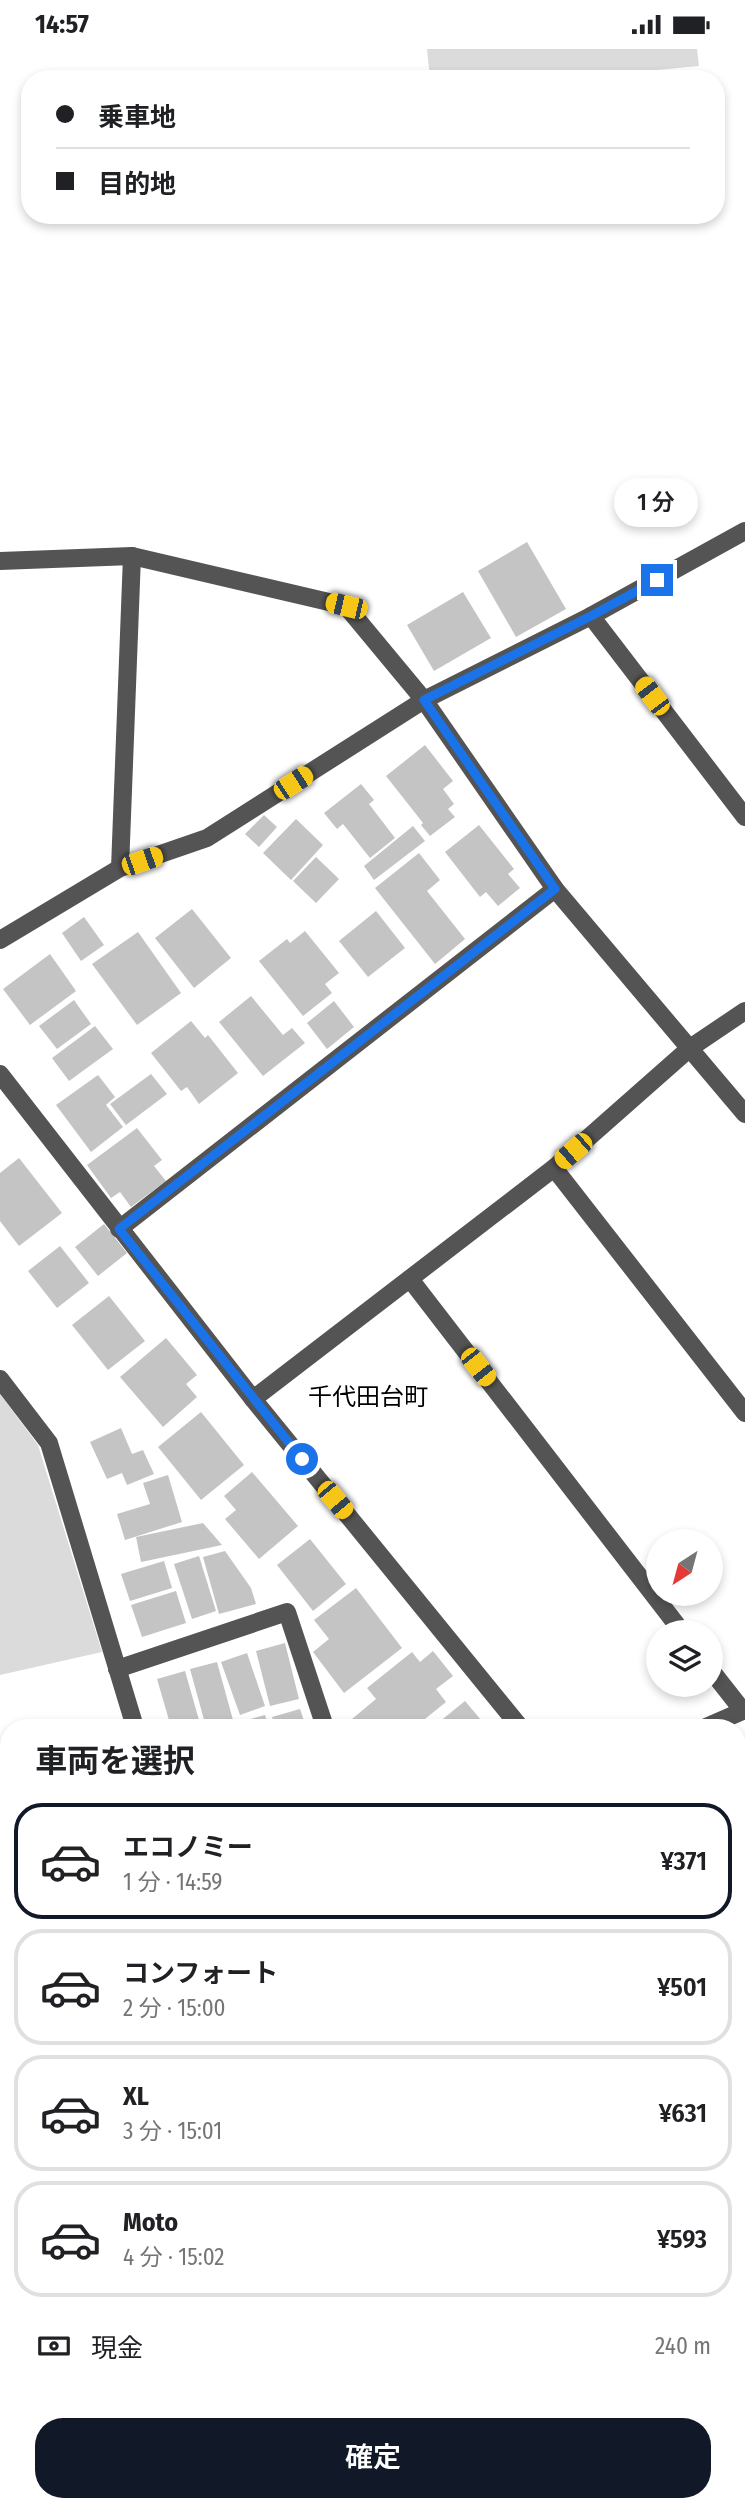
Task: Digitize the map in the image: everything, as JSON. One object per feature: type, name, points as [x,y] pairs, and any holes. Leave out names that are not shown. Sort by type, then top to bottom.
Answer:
[{"type":"street","points":[[0,940],[120,868],[206,838],[424,700],[591,616],[745,531]]},
{"type":"street","points":[[120,868],[132,556]]},
{"type":"street","points":[[0,561],[132,556],[346,606],[424,700],[555,889],[745,1114]]},
{"type":"street","points":[[591,616],[745,817]]},
{"type":"street","points":[[119,1229],[555,889]]},
{"type":"street","points":[[253,1399],[554,1168],[690,1048],[745,1011]]},
{"type":"street","points":[[0,1074],[253,1399],[513,1719]]},
{"type":"street","points":[[554,1168],[745,1413]]},
{"type":"street","points":[[410,1279],[673,1620]]},
{"type":"street","points":[[0,1378],[49,1443],[133,1719]]},
{"type":"street","points":[[117,1669],[287,1612],[322,1719]]},
{"type":"street","points":[[723,1685],[744,1710],[724,1719]]},
{"type":"shaded area","points":[[427,49],[697,49],[699,66],[657,70],[429,70]]},
{"type":"shaded area","points":[[0,1394],[38,1445],[102,1652],[0,1675]]},
{"type":"building","points":[[527,542],[566,609],[516,637],[478,571]]},
{"type":"building","points":[[463,592],[491,638],[434,671],[407,625]]},
{"type":"building","points":[[425,745],[453,781],[443,789],[454,804],[448,809],[455,817],[430,836],[386,776]]},
{"type":"building","points":[[361,784],[374,800],[369,804],[395,838],[370,858],[343,824],[337,829],[324,813]]},
{"type":"building","points":[[264,815],[277,827],[259,847],[245,834]]},
{"type":"building","points":[[296,819],[323,845],[291,880],[263,853]]},
{"type":"building","points":[[479,825],[514,869],[508,874],[520,888],[498,906],[486,892],[480,897],[445,852]]},
{"type":"building","points":[[413,826],[425,841],[374,880],[364,866]]},
{"type":"building","points":[[419,853],[440,880],[427,891],[465,939],[435,964],[375,888]]},
{"type":"building","points":[[316,857],[339,879],[316,903],[293,881]]},
{"type":"building","points":[[192,909],[231,958],[194,988],[155,938]]},
{"type":"building","points":[[376,911],[405,948],[368,977],[339,941]]},
{"type":"building","points":[[84,917],[104,945],[81,961],[62,933]]},
{"type":"building","points":[[305,931],[339,973],[325,984],[332,993],[303,1016],[259,961],[287,939],[290,943]]},
{"type":"building","points":[[138,932],[181,993],[137,1025],[92,964]]},
{"type":"building","points":[[50,954],[76,991],[30,1025],[3,989]]},
{"type":"building","points":[[251,996],[283,1035],[292,1028],[305,1043],[263,1076],[219,1022]]},
{"type":"building","points":[[74,1000],[91,1024],[57,1049],[39,1026]]},
{"type":"building","points":[[334,1001],[354,1027],[327,1049],[307,1023]]},
{"type":"building","points":[[191,1021],[205,1038],[208,1035],[238,1073],[199,1104],[187,1087],[181,1091],[151,1053]]},
{"type":"building","points":[[95,1026],[113,1049],[69,1081],[52,1058]]},
{"type":"building","points":[[151,1074],[167,1094],[126,1125],[110,1104]]},
{"type":"building","points":[[98,1075],[115,1097],[106,1105],[123,1127],[91,1152],[56,1105]]},
{"type":"building","points":[[137,1128],[162,1160],[154,1166],[166,1181],[131,1207],[120,1192],[111,1198],[87,1165]]},
{"type":"building","points":[[19,1158],[62,1213],[19,1246],[0,1221],[0,1173]]},
{"type":"building","points":[[104,1224],[127,1253],[98,1276],[75,1247]]},
{"type":"building","points":[[60,1246],[89,1283],[57,1308],[28,1271]]},
{"type":"building","points":[[109,1296],[145,1341],[108,1370],[72,1325]]},
{"type":"building","points":[[166,1338],[197,1375],[186,1384],[197,1397],[163,1427],[120,1377]]},
{"type":"building","points":[[201,1412],[244,1465],[201,1500],[158,1447]]},
{"type":"building","points":[[121,1428],[132,1454],[143,1450],[154,1474],[127,1485],[122,1473],[107,1479],[90,1442]]},
{"type":"building","points":[[252,1472],[298,1526],[259,1559],[225,1519],[236,1510],[224,1496]]},
{"type":"building","points":[[168,1475],[182,1522],[125,1540],[117,1514],[150,1504],[143,1483]]},
{"type":"building","points":[[203,1523],[222,1545],[141,1562],[136,1537]]},
{"type":"building","points":[[310,1539],[346,1584],[313,1611],[277,1565]]},
{"type":"building","points":[[225,1551],[251,1588],[256,1604],[219,1614],[203,1557]]},
{"type":"building","points":[[199,1556],[216,1611],[192,1619],[174,1564]]},
{"type":"building","points":[[164,1561],[172,1588],[130,1601],[121,1574]]},
{"type":"building","points":[[356,1588],[402,1648],[344,1693],[313,1652],[329,1639],[314,1620]]},
{"type":"building","points":[[176,1591],[186,1623],[142,1637],[131,1605]]},
{"type":"building","points":[[285,1643],[299,1699],[270,1706],[256,1651]]},
{"type":"building","points":[[433,1651],[453,1676],[436,1689],[446,1702],[425,1719],[352,1719],[376,1699],[367,1688],[412,1652],[420,1662]]},
{"type":"building","points":[[247,1653],[265,1706],[240,1715],[221,1662]]},
{"type":"building","points":[[217,1662],[233,1719],[204,1719],[190,1669]]},
{"type":"building","points":[[185,1671],[199,1719],[169,1719],[157,1679]]},
{"type":"building","points":[[465,1701],[480,1719],[443,1719]]},
{"type":"building","points":[[300,1709],[303,1719],[273,1719]]},
{"type":"building","points":[[265,1715],[266,1719],[251,1719]]},
{"type":"district","name":"千代田台町","points":[[368,1397]]},
{"type":"route","points":[[302,1459],[119,1229],[555,889],[424,700],[657,580]]}]
